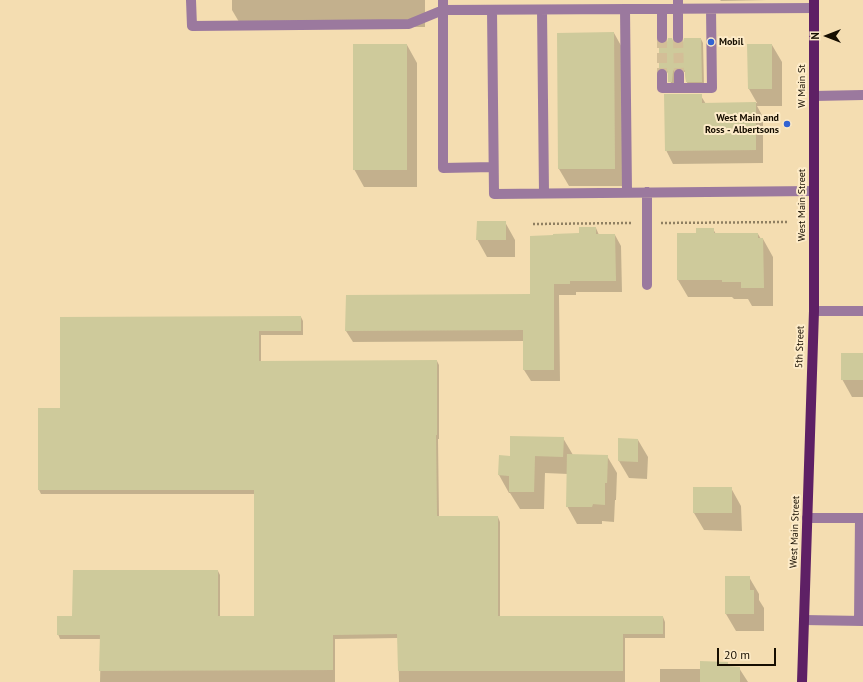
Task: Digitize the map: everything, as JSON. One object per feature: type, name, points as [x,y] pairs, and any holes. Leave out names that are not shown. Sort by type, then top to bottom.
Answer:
[{"type":"main road","name":"W Main St","points":[[814,4],[814,124]]},
{"type":"main road","name":"West Main Street","points":[[814,124],[814,311]]},
{"type":"main road","name":"5th Street","points":[[811,383],[814,311]]},
{"type":"main road","name":"West Main Street","points":[[802,682],[811,383]]},
{"type":"street","points":[[191,0],[192,26],[409,24],[443,5],[492,10],[542,10],[662,9],[678,4],[711,9],[814,4]]},
{"type":"street","points":[[678,4],[678,38]]},
{"type":"street","points":[[443,5],[443,168],[493,167]]},
{"type":"street","points":[[626,9],[627,192]]},
{"type":"street","points":[[662,9],[662,38]]},
{"type":"street","points":[[662,74],[662,88],[712,88],[711,9]]},
{"type":"street","points":[[492,10],[494,194],[814,190]]},
{"type":"street","points":[[542,10],[544,193]]},
{"type":"street","points":[[679,74],[679,88]]},
{"type":"street","points":[[814,96],[863,95]]},
{"type":"street","points":[[647,192],[647,285]]},
{"type":"street","points":[[814,311],[863,311]]},
{"type":"street","points":[[804,620],[861,621],[862,518],[807,518]]},
{"type":"building","points":[[614,32],[615,169],[558,169],[557,33]]},
{"type":"building","points":[[668,38],[672,38],[674,43],[678,44],[683,42],[684,38],[701,38],[702,82],[686,82],[685,71],[683,69],[676,68],[673,71],[672,82],[668,82],[667,70],[659,68],[659,44],[665,44]]},
{"type":"building","points":[[353,44],[407,44],[407,170],[353,170]]},
{"type":"building","points":[[747,44],[772,44],[772,89],[748,89]]},
{"type":"building","points":[[664,94],[702,94],[702,103],[756,102],[756,150],[665,151]]},
{"type":"building","points":[[477,221],[506,221],[506,240],[476,240]]},
{"type":"building","points":[[579,227],[596,227],[596,234],[615,234],[616,281],[570,281],[570,284],[554,284],[554,370],[523,370],[523,330],[345,331],[346,295],[530,294],[530,236],[579,233]]},
{"type":"building","points":[[696,228],[714,228],[714,233],[758,233],[758,238],[763,238],[764,288],[741,288],[741,282],[722,282],[722,280],[677,280],[677,233],[696,233]]},
{"type":"building","points":[[301,316],[301,331],[259,331],[259,361],[437,360],[437,516],[498,516],[498,616],[663,616],[663,634],[623,634],[623,671],[398,671],[397,634],[333,635],[333,670],[99,671],[100,635],[57,635],[57,616],[72,616],[73,570],[218,570],[218,616],[254,616],[254,490],[38,490],[38,408],[60,408],[60,317]]},
{"type":"building","points":[[841,353],[863,353],[863,380],[841,380]]},
{"type":"building","points":[[510,436],[564,437],[563,457],[535,456],[534,492],[509,492],[509,476],[498,475],[499,455],[510,456]]},
{"type":"building","points":[[618,438],[638,439],[638,462],[618,461]]},
{"type":"building","points":[[567,454],[608,455],[607,483],[605,483],[605,505],[593,504],[592,507],[566,507]]},
{"type":"building","points":[[693,487],[732,487],[732,513],[693,513]]},
{"type":"building","points":[[725,576],[750,576],[750,590],[754,590],[754,614],[725,614]]},
{"type":"building","points":[[700,661],[728,662],[728,666],[740,667],[740,682],[700,682]]},
{"type":"tunnel","points":[[662,38],[662,74]]},
{"type":"tunnel","points":[[678,38],[679,74]]},
{"type":"place","name":"Mobil","points":[[711,42]]},
{"type":"place","name":"West Main and Ross - Albertsons","points":[[787,124]]}]
